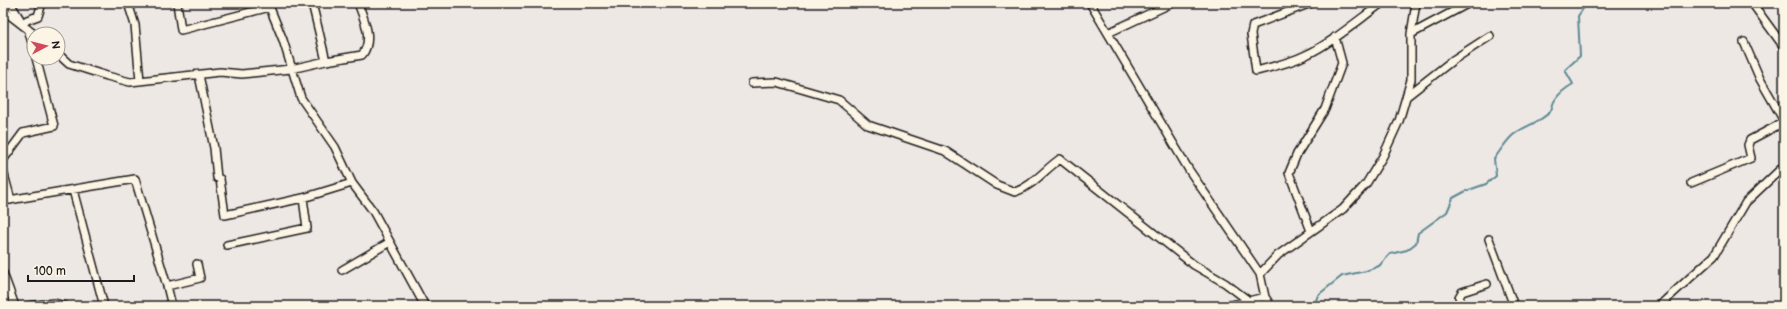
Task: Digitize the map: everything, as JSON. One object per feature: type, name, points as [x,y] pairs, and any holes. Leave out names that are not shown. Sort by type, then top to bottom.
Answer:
[{"type":"street","points":[[10,3],[26,26]]},
{"type":"street","points":[[28,26],[27,20],[38,16],[42,3]]},
{"type":"street","points":[[128,3],[135,25],[140,81]]},
{"type":"street","points":[[177,3],[181,30],[269,5],[283,40],[301,98],[334,147],[352,183],[373,211],[425,306]]},
{"type":"street","points":[[312,3],[326,61]]},
{"type":"street","points":[[66,61],[69,64],[99,74],[130,82],[220,72],[242,74],[291,69],[362,55],[366,50],[367,26],[358,3]]},
{"type":"street","points":[[1090,3],[1189,170],[1260,274],[1265,297],[1271,306]]},
{"type":"street","points":[[1108,33],[1172,3]]},
{"type":"street","points":[[1311,3],[1253,25],[1251,34],[1256,71],[1274,67],[1306,55],[1335,37],[1382,3]]},
{"type":"street","points":[[1260,274],[1278,255],[1343,209],[1366,184],[1383,156],[1400,121],[1411,80],[1411,34],[1416,3]]},
{"type":"street","points":[[1411,34],[1469,3]]},
{"type":"street","points":[[1754,4],[1784,47]]},
{"type":"street","points":[[3,10],[26,27]]},
{"type":"street","points":[[1406,96],[1453,60],[1490,36]]},
{"type":"street","points":[[1311,231],[1289,173],[1297,154],[1325,109],[1342,63],[1335,37]]},
{"type":"street","points":[[1692,183],[1751,158],[1748,145],[1750,140],[1784,122],[1760,79],[1744,42]]},
{"type":"street","points":[[3,160],[23,133],[54,126],[38,66]]},
{"type":"street","points":[[199,75],[225,215],[303,198],[352,183]]},
{"type":"street","points":[[752,82],[777,82],[839,100],[868,125],[945,151],[997,185],[1014,192],[1026,188],[1051,165],[1060,159],[1194,265],[1226,283],[1248,301]]},
{"type":"street","points":[[1659,306],[1714,256],[1746,202],[1784,166]]},
{"type":"street","points":[[3,171],[11,200]]},
{"type":"street","points":[[3,201],[135,179],[172,306]]},
{"type":"street","points":[[73,190],[104,306]]},
{"type":"street","points":[[226,245],[307,228],[303,198]]},
{"type":"street","points":[[1489,239],[1514,306]]},
{"type":"street","points":[[342,270],[390,242]]},
{"type":"street","points":[[167,286],[200,278],[197,264]]},
{"type":"street","points":[[3,273],[15,306]]},
{"type":"street","points":[[1462,306],[1459,297],[1462,292],[1487,284]]},
{"type":"street","points":[[1227,306],[1265,297]]},
{"type":"street","points":[[27,306],[54,303],[65,306]]},
{"type":"waterway","points":[[1314,306],[1318,295],[1342,276],[1366,271],[1379,266],[1390,254],[1407,250],[1416,243],[1418,233],[1447,212],[1453,198],[1466,191],[1486,184],[1496,176],[1494,159],[1508,140],[1513,135],[1550,112],[1559,95],[1573,84],[1565,70],[1580,56],[1578,16],[1587,3]]}]
